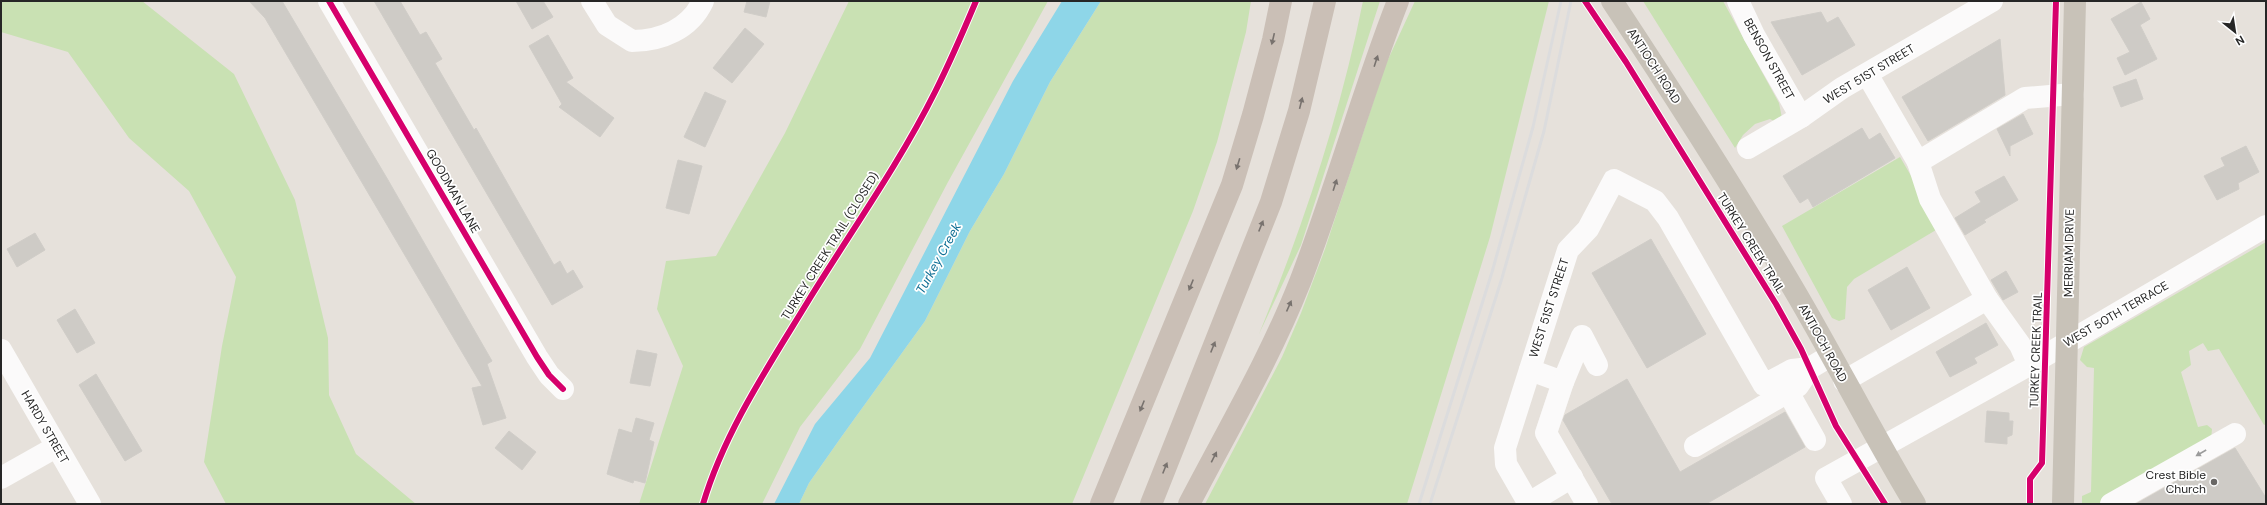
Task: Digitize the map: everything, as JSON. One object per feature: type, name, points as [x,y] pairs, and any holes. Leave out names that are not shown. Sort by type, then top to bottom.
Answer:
[{"type":"highway","points":[[1102,504],[1232,185],[1259,92],[1280,1]]},
{"type":"highway","points":[[1150,504],[1271,202],[1299,111],[1325,1]]},
{"type":"highway","points":[[1189,504],[1274,342],[1299,283],[1326,214],[1381,46],[1398,1]]},
{"type":"main road","name":"ANTIOCH ROAD","points":[[1612,1],[1793,288],[1881,449],[1915,504]]},
{"type":"main road","name":"MERRIAM DRIVE","points":[[2063,504],[2075,1]]},
{"type":"street","name":"GOODMAN LANE","points":[[328,1],[537,357],[562,389]]},
{"type":"street","points":[[592,1],[607,25],[632,41],[665,36],[685,25],[699,10],[703,1]]},
{"type":"street","name":"BENSON STREET","points":[[1738,1],[1754,34],[1801,117]]},
{"type":"street","name":"WEST 51ST STREET","points":[[1748,148],[1801,117],[1867,74],[1992,1]]},
{"type":"street","points":[[1867,74],[1918,162],[1930,199],[1987,299],[2020,345],[2029,365]]},
{"type":"street","points":[[1918,162],[2025,98],[2073,94]]},
{"type":"street","name":"WEST 51ST STREET","points":[[1529,504],[1506,464],[1505,448],[1568,250],[1588,229],[1614,180],[1655,201],[1668,218],[1764,385],[1792,370],[1810,368]]},
{"type":"street","name":"WEST 50TH TERRACE","points":[[1841,504],[1826,478],[1881,449],[2029,365],[2266,226]]},
{"type":"street","points":[[1844,381],[1987,299]]},
{"type":"street","points":[[1587,504],[1546,433],[1563,382],[1582,336],[1597,365]]},
{"type":"street","name":"HARDY STREET","points":[[1,350],[90,504]]},
{"type":"street","points":[[1695,446],[1798,386],[1810,368],[1830,356]]},
{"type":"street","points":[[1530,370],[1563,382]]},
{"type":"street","points":[[1788,392],[1815,440]]},
{"type":"street","points":[[2111,504],[2235,434]]},
{"type":"street","points":[[1,478],[56,446]]},
{"type":"street","points":[[1529,504],[1572,477]]},
{"type":"green space","points":[[1,1],[142,1],[234,74],[295,200],[328,338],[329,395],[356,454],[416,504],[226,504],[204,462],[222,346],[236,277],[189,191],[129,138],[68,52],[1,32]]},
{"type":"green space","points":[[849,1],[1048,1],[948,182],[860,349],[800,427],[762,504],[639,504],[683,366],[657,309],[666,261],[716,256],[785,133]]},
{"type":"green space","points":[[1101,1],[1251,1],[1246,32],[1217,142],[1193,211],[1072,504],[799,504],[809,483],[925,321],[970,231],[1004,174],[1050,82]]},
{"type":"green space","points":[[1363,1],[1380,1],[1301,245],[1259,334],[1291,253],[1319,170],[1332,128],[1354,44]]},
{"type":"green space","points":[[1415,1],[1549,1],[1490,237],[1407,504],[1205,504],[1282,357],[1301,313],[1325,249],[1385,66]]},
{"type":"green space","points":[[1643,1],[1723,1],[1779,103],[1783,123],[1778,123],[1770,119],[1755,124],[1743,135],[1735,148]]},
{"type":"green space","points":[[1900,157],[1941,227],[1854,279],[1847,287],[1845,319],[1839,321],[1832,318],[1782,226]]},
{"type":"green space","points":[[2266,242],[2266,424],[2264,425],[2219,349],[2208,351],[2203,343],[2189,351],[2191,365],[2181,372],[2198,427],[2207,425],[2212,429],[2211,440],[2101,503],[2082,503],[2082,496],[2091,492],[2094,368],[2087,367],[2080,360],[2084,347]]},
{"type":"water","name":"Turkey Creek","points":[[1062,1],[1101,1],[1050,82],[1004,174],[970,231],[925,321],[809,483],[799,504],[774,504],[815,424],[870,358],[1013,81]]},
{"type":"building","points":[[249,1],[282,1],[388,180],[492,361],[487,364],[506,418],[483,425],[472,388],[482,386],[265,18]]},
{"type":"building","points":[[374,1],[400,1],[420,35],[426,32],[442,59],[435,63],[474,130],[476,128],[554,265],[560,261],[567,274],[573,270],[583,287],[552,305]]},
{"type":"building","points":[[516,1],[543,1],[553,17],[532,29]]},
{"type":"building","points":[[747,1],[770,1],[766,17],[744,12]]},
{"type":"building","points":[[2141,2],[2150,19],[2140,25],[2157,59],[2125,75],[2117,58],[2130,52],[2111,19]]},
{"type":"building","points":[[1821,12],[1827,23],[1838,17],[1855,45],[1802,75],[1771,22]]},
{"type":"building","points":[[745,28],[764,44],[732,83],[713,68]]},
{"type":"building","points":[[548,35],[573,78],[566,82],[614,118],[600,137],[559,107],[562,104],[529,46]]},
{"type":"building","points":[[2000,39],[2005,95],[1928,141],[1902,97]]},
{"type":"building","points":[[2136,79],[2143,99],[2121,107],[2113,87]]},
{"type":"building","points":[[705,92],[726,101],[705,147],[684,137]]},
{"type":"building","points":[[2023,114],[2033,134],[2010,146],[2010,156],[1997,129]]},
{"type":"building","points":[[1862,128],[1869,140],[1880,133],[1895,158],[1813,207],[1808,198],[1800,203],[1783,176]]},
{"type":"building","points":[[2246,146],[2259,172],[2238,183],[2239,189],[2217,200],[2204,176],[2225,166],[2221,158]]},
{"type":"building","points":[[678,160],[702,166],[689,214],[666,208]]},
{"type":"building","points":[[2004,176],[2018,200],[1984,220],[1986,222],[1965,235],[1955,218],[1981,202],[1975,192]]},
{"type":"building","points":[[35,233],[45,250],[17,267],[7,249]]},
{"type":"building","points":[[1651,239],[1706,334],[1647,368],[1592,273]]},
{"type":"building","points":[[1907,267],[1930,308],[1891,330],[1868,290]]},
{"type":"building","points":[[2006,271],[2018,292],[2003,300],[1991,280]]},
{"type":"building","points":[[75,309],[95,343],[77,353],[57,320]]},
{"type":"building","points":[[1986,323],[1998,345],[1974,358],[1977,363],[1950,377],[1936,352]]},
{"type":"building","points":[[637,350],[657,354],[650,386],[630,383]]},
{"type":"building","points":[[96,374],[142,451],[125,461],[79,385]]},
{"type":"building","points":[[1627,379],[1680,472],[1785,412],[1805,447],[1706,504],[1612,504],[1563,420],[1565,415]]},
{"type":"building","points":[[1987,411],[2009,413],[2009,421],[2013,421],[2012,435],[2007,437],[2007,444],[1985,442]]},
{"type":"building","points":[[636,418],[654,423],[649,440],[654,442],[645,483],[634,480],[633,483],[607,474],[619,429],[632,433]]},
{"type":"building","points":[[509,431],[536,452],[522,470],[495,448]]},
{"type":"building","name":"Crest Bible Church","points":[[2235,448],[2266,498],[2266,504],[2136,504]]},
{"type":"railway","points":[[1419,504],[1492,272],[1533,127],[1561,1]]},
{"type":"railway","points":[[1430,504],[1502,278],[1544,131],[1571,1]]},
{"type":"cycle path","points":[[329,1],[537,357],[549,375],[563,389]]},
{"type":"cycle path","name":"TURKEY CREEK TRAIL (CLOSED)","points":[[703,504],[723,450],[750,398],[921,119],[941,81],[976,1]]},
{"type":"cycle path","name":"TURKEY CREEK TRAIL","points":[[1585,1],[1626,62],[1776,304],[1801,349],[1836,426],[1885,504]]},
{"type":"cycle path","name":"TURKEY CREEK TRAIL","points":[[2030,504],[2030,479],[2042,463],[2056,1]]},
{"type":"place","name":"Crest Bible Church","points":[[2214,482]]}]
